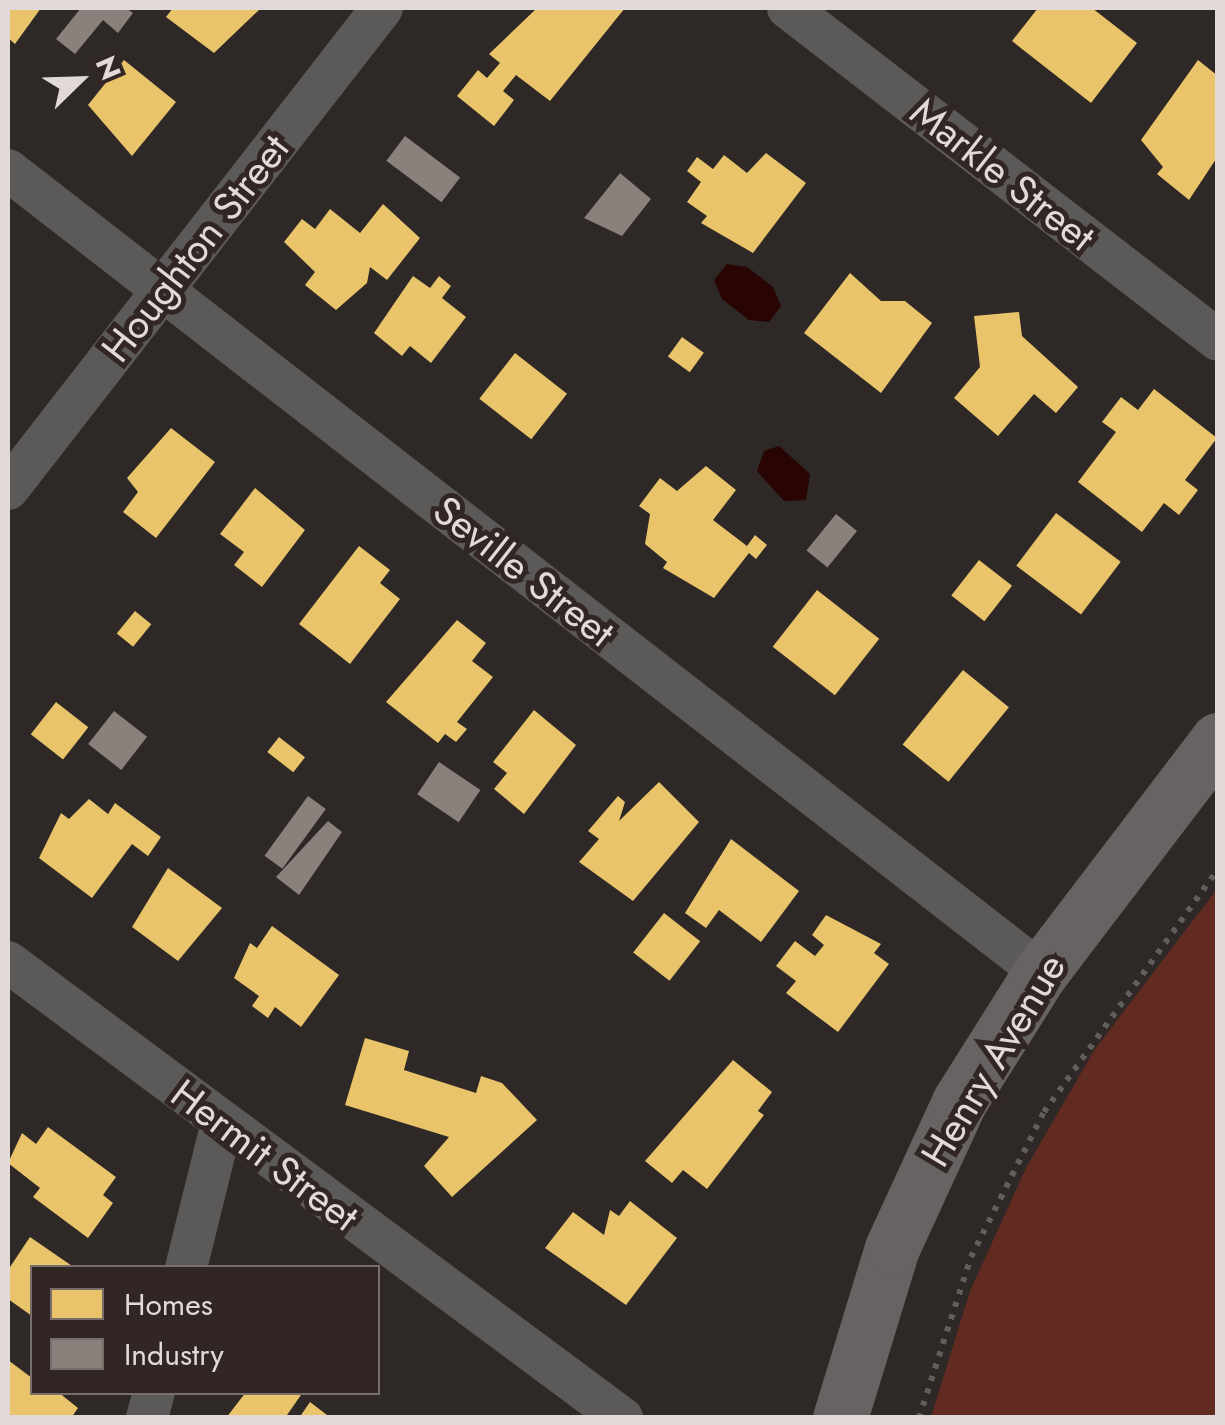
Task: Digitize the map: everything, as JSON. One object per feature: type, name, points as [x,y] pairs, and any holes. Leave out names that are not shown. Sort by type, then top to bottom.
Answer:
[{"type":"main road","name":"Henry Avenue","points":[[840,1418],[924,1173],[1041,972],[1218,740]]},
{"type":"street","name":"Houghton Street","points":[[8,489],[382,8]]},
{"type":"street","name":"Markle Street","points":[[788,8],[1218,340]]},
{"type":"street","name":"Seville Street","points":[[8,170],[1041,972]]},
{"type":"street","name":"Hermit Street","points":[[8,962],[622,1418]]},
{"type":"street","points":[[187,1265],[222,1122]]},
{"type":"path","points":[[920,1418],[971,1257],[1044,1112],[1218,870]]},
{"type":"shaded area","points":[[727,264],[747,267],[773,287],[781,306],[769,322],[749,320],[722,299],[714,280]]},
{"type":"shaded area","points":[[779,446],[810,474],[806,500],[784,501],[757,471],[764,451]]},
{"type":"shaded area","points":[[1217,889],[1217,1417],[931,1417],[970,1291],[1027,1166],[1095,1049]]},
{"type":"building: Homes","points":[[8,8],[41,8],[15,44],[8,38]]},
{"type":"building: Homes","points":[[173,8],[259,10],[214,53],[166,17]]},
{"type":"building: Homes","points":[[537,8],[625,8],[550,101],[516,75],[503,91],[514,100],[494,126],[457,96],[478,70],[487,78],[500,63],[489,54]]},
{"type":"building: Homes","points":[[1038,8],[1092,8],[1137,43],[1091,103],[1012,41]]},
{"type":"building: Homes","points":[[124,60],[176,102],[132,156],[88,105]]},
{"type":"building: Homes","points":[[1198,60],[1218,76],[1218,156],[1189,200],[1157,174],[1163,167],[1141,140]]},
{"type":"building: Homes","points":[[766,153],[806,183],[753,253],[701,223],[707,216],[687,202],[701,182],[687,171],[697,157],[713,169],[724,155],[747,173]]},
{"type":"building: Homes","points":[[383,204],[420,238],[387,280],[370,267],[367,283],[336,310],[305,285],[315,272],[284,242],[302,219],[315,229],[330,209],[360,233]]},
{"type":"building: Homes","points":[[850,273],[881,301],[905,301],[932,323],[881,393],[804,333]]},
{"type":"building: Homes","points":[[413,276],[430,288],[439,276],[451,286],[442,298],[466,317],[431,363],[410,346],[402,356],[374,333]]},
{"type":"building: Homes","points":[[1019,312],[1022,336],[1078,387],[1056,413],[1034,394],[998,436],[954,398],[980,367],[974,316]]},
{"type":"building: Homes","points":[[682,337],[704,353],[690,372],[668,356]]},
{"type":"building: Homes","points":[[515,353],[567,394],[531,439],[479,399]]},
{"type":"building: Homes","points":[[1154,389],[1217,438],[1185,480],[1198,490],[1179,515],[1164,503],[1142,532],[1078,482],[1116,432],[1102,422],[1121,397],[1138,410]]},
{"type":"building: Homes","points":[[171,428],[215,462],[156,538],[123,512],[138,492],[127,478]]},
{"type":"building: Homes","points":[[706,466],[736,490],[713,520],[747,546],[755,535],[767,545],[756,559],[749,553],[714,598],[663,568],[667,562],[645,544],[650,514],[639,506],[660,478],[677,491]]},
{"type":"building: Homes","points":[[255,488],[305,530],[262,587],[234,565],[244,552],[220,534]]},
{"type":"building: Homes","points":[[1056,513],[1121,562],[1081,614],[1016,566]]},
{"type":"building: Homes","points":[[359,546],[390,570],[380,583],[400,599],[350,664],[299,624]]},
{"type":"building: Homes","points":[[979,560],[1012,586],[984,621],[951,595]]},
{"type":"building: Homes","points":[[817,590],[879,639],[835,695],[773,647]]},
{"type":"building: Homes","points":[[135,611],[151,624],[133,647],[117,634]]},
{"type":"building: Homes","points":[[457,620],[486,643],[472,661],[493,677],[457,722],[467,729],[456,742],[445,734],[438,743],[386,702]]},
{"type":"building: Homes","points":[[963,670],[1009,707],[948,782],[903,745]]},
{"type":"building: Homes","points":[[56,702],[88,727],[63,760],[31,734]]},
{"type":"building: Homes","points":[[534,710],[576,745],[524,814],[494,789],[507,773],[493,762]]},
{"type":"building: Homes","points":[[279,737],[305,757],[293,772],[267,752]]},
{"type":"building: Homes","points":[[659,782],[699,822],[633,901],[579,862],[599,839],[588,831],[618,796],[625,802],[619,821]]},
{"type":"building: Homes","points":[[89,799],[108,814],[115,803],[161,837],[148,856],[132,844],[92,898],[39,858],[61,813],[69,819]]},
{"type":"building: Homes","points":[[731,839],[799,891],[761,942],[719,910],[706,928],[685,913]]},
{"type":"building: Homes","points":[[168,868],[222,908],[178,961],[132,927]]},
{"type":"building: Homes","points":[[664,913],[700,941],[669,981],[633,952]]},
{"type":"building: Homes","points":[[826,915],[881,944],[874,953],[889,964],[838,1032],[786,993],[796,981],[776,966],[795,941],[815,956],[824,945],[812,935]]},
{"type":"building: Homes","points":[[272,926],[339,975],[301,1027],[275,1007],[268,1018],[252,1006],[259,996],[234,978],[250,943],[257,948]]},
{"type":"building: Homes","points":[[365,1038],[409,1051],[404,1070],[476,1093],[481,1076],[502,1083],[537,1120],[452,1197],[424,1166],[449,1137],[345,1105]]},
{"type":"building: Homes","points":[[733,1060],[772,1092],[758,1111],[764,1115],[707,1189],[683,1170],[672,1183],[645,1161]]},
{"type":"building: Homes","points":[[48,1127],[116,1177],[103,1195],[113,1203],[88,1238],[33,1197],[40,1188],[8,1163],[22,1133],[36,1144]]},
{"type":"building: Homes","points":[[630,1201],[677,1238],[626,1305],[545,1248],[573,1212],[604,1235],[610,1210],[619,1216]]},
{"type":"building: Homes","points":[[30,1237],[71,1265],[30,1265],[30,1315],[8,1299],[8,1270]]},
{"type":"building: Homes","points":[[8,1360],[30,1376],[30,1395],[62,1395],[78,1408],[71,1418],[8,1418]]},
{"type":"building: Homes","points":[[244,1395],[301,1395],[285,1418],[226,1418]]},
{"type":"building: Homes","points":[[310,1402],[331,1418],[299,1418]]},
{"type":"building: Industry","points":[[81,8],[126,8],[133,13],[118,33],[103,20],[75,54],[56,39]]},
{"type":"building: Industry","points":[[405,136],[460,178],[441,202],[386,161]]},
{"type":"building: Industry","points":[[620,173],[651,199],[622,236],[584,218]]},
{"type":"building: Industry","points":[[836,514],[857,531],[827,568],[806,551]]},
{"type":"building: Industry","points":[[114,711],[147,737],[121,770],[88,744]]},
{"type":"building: Industry","points":[[439,762],[480,790],[459,822],[417,794]]},
{"type":"building: Industry","points":[[308,796],[326,809],[282,869],[265,856]]},
{"type":"building: Industry","points":[[328,821],[342,832],[299,895],[276,877]]}]
